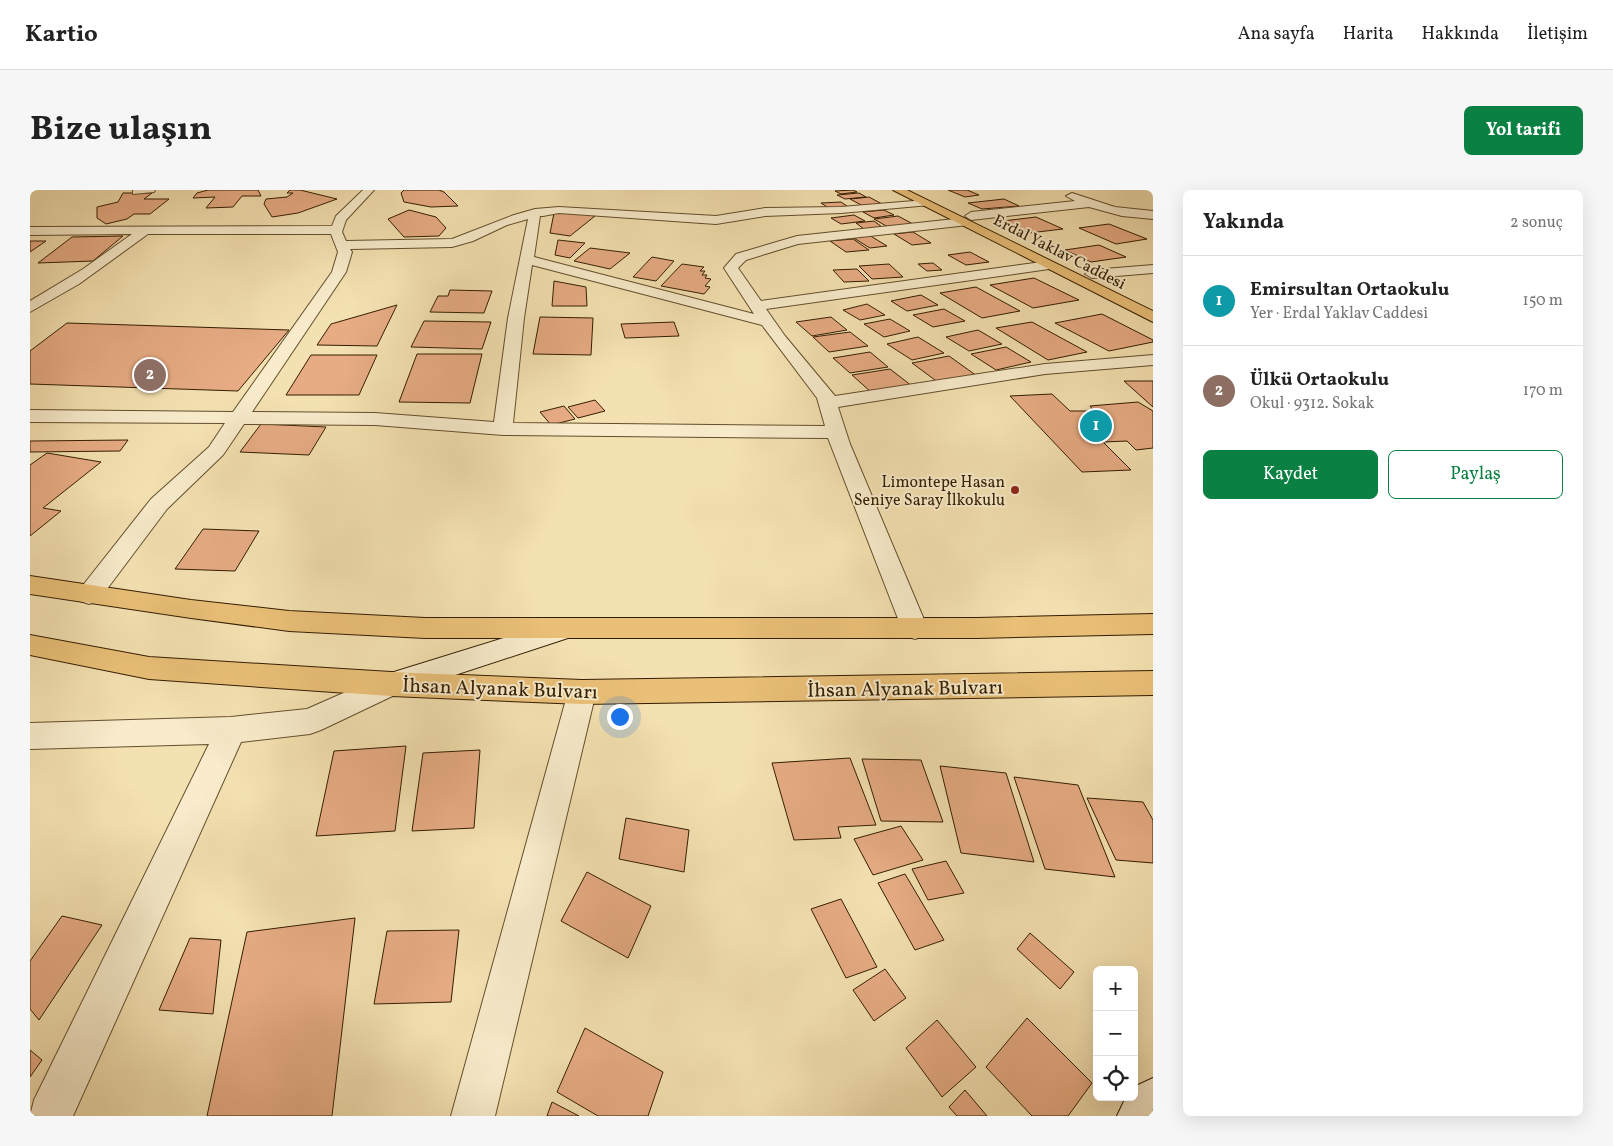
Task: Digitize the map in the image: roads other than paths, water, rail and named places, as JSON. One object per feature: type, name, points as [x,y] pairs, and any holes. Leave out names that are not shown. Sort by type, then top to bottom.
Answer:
[{"type":"main road","name":"Erdal Yaklav Caddesi","points":[[898,190],[1092,274],[1153,303]]},
{"type":"main road","name":"Erdal Yaklav Caddesi","points":[[917,190],[1049,265],[1153,317]]},
{"type":"main road","points":[[30,585],[89,595],[289,621],[426,628],[915,628],[1153,624]]},
{"type":"main road","name":"İhsan Alyanak Bulvarı","points":[[30,645],[149,668],[391,684],[582,692],[1153,683]]},
{"type":"street","points":[[137,192],[150,190]]},
{"type":"street","points":[[1058,190],[1090,203],[1121,212],[1153,215]]},
{"type":"street","points":[[89,595],[159,504],[216,451],[236,419],[339,272],[345,252],[339,237],[340,219],[360,192]]},
{"type":"street","points":[[30,232],[143,232],[339,237],[452,243],[468,240],[494,226],[535,213],[559,210],[716,220],[765,212],[841,210],[926,203]]},
{"type":"street","points":[[915,628],[836,432],[826,397],[767,322],[731,268],[741,257],[797,240],[1090,203]]},
{"type":"street","points":[[503,429],[516,318],[535,213]]},
{"type":"street","points":[[30,306],[71,284],[108,260],[143,232]]},
{"type":"street","points":[[526,259],[767,322]]},
{"type":"street","points":[[756,306],[1049,265]]},
{"type":"street","points":[[1092,274],[1153,269]]},
{"type":"street","points":[[46,284],[71,284]]},
{"type":"street","points":[[828,403],[1045,369],[1153,360]]},
{"type":"street","points":[[30,416],[376,419],[503,429],[836,432]]},
{"type":"street","points":[[30,736],[231,730],[310,721],[391,684],[565,628]]},
{"type":"street","points":[[473,1116],[582,692]]},
{"type":"street","points":[[50,1116],[231,730]]},
{"type":"street","points":[[1139,1116],[1153,1100]]},
{"type":"place","name":"Ülkü Ortaokulu","points":[[150,375]]},
{"type":"place","name":"Emirsultan Ortaokulu","points":[[1096,426]]},
{"type":"place","name":"Limontepe Hasan Seniye Saray İlkokulu","points":[[1015,490]]}]
